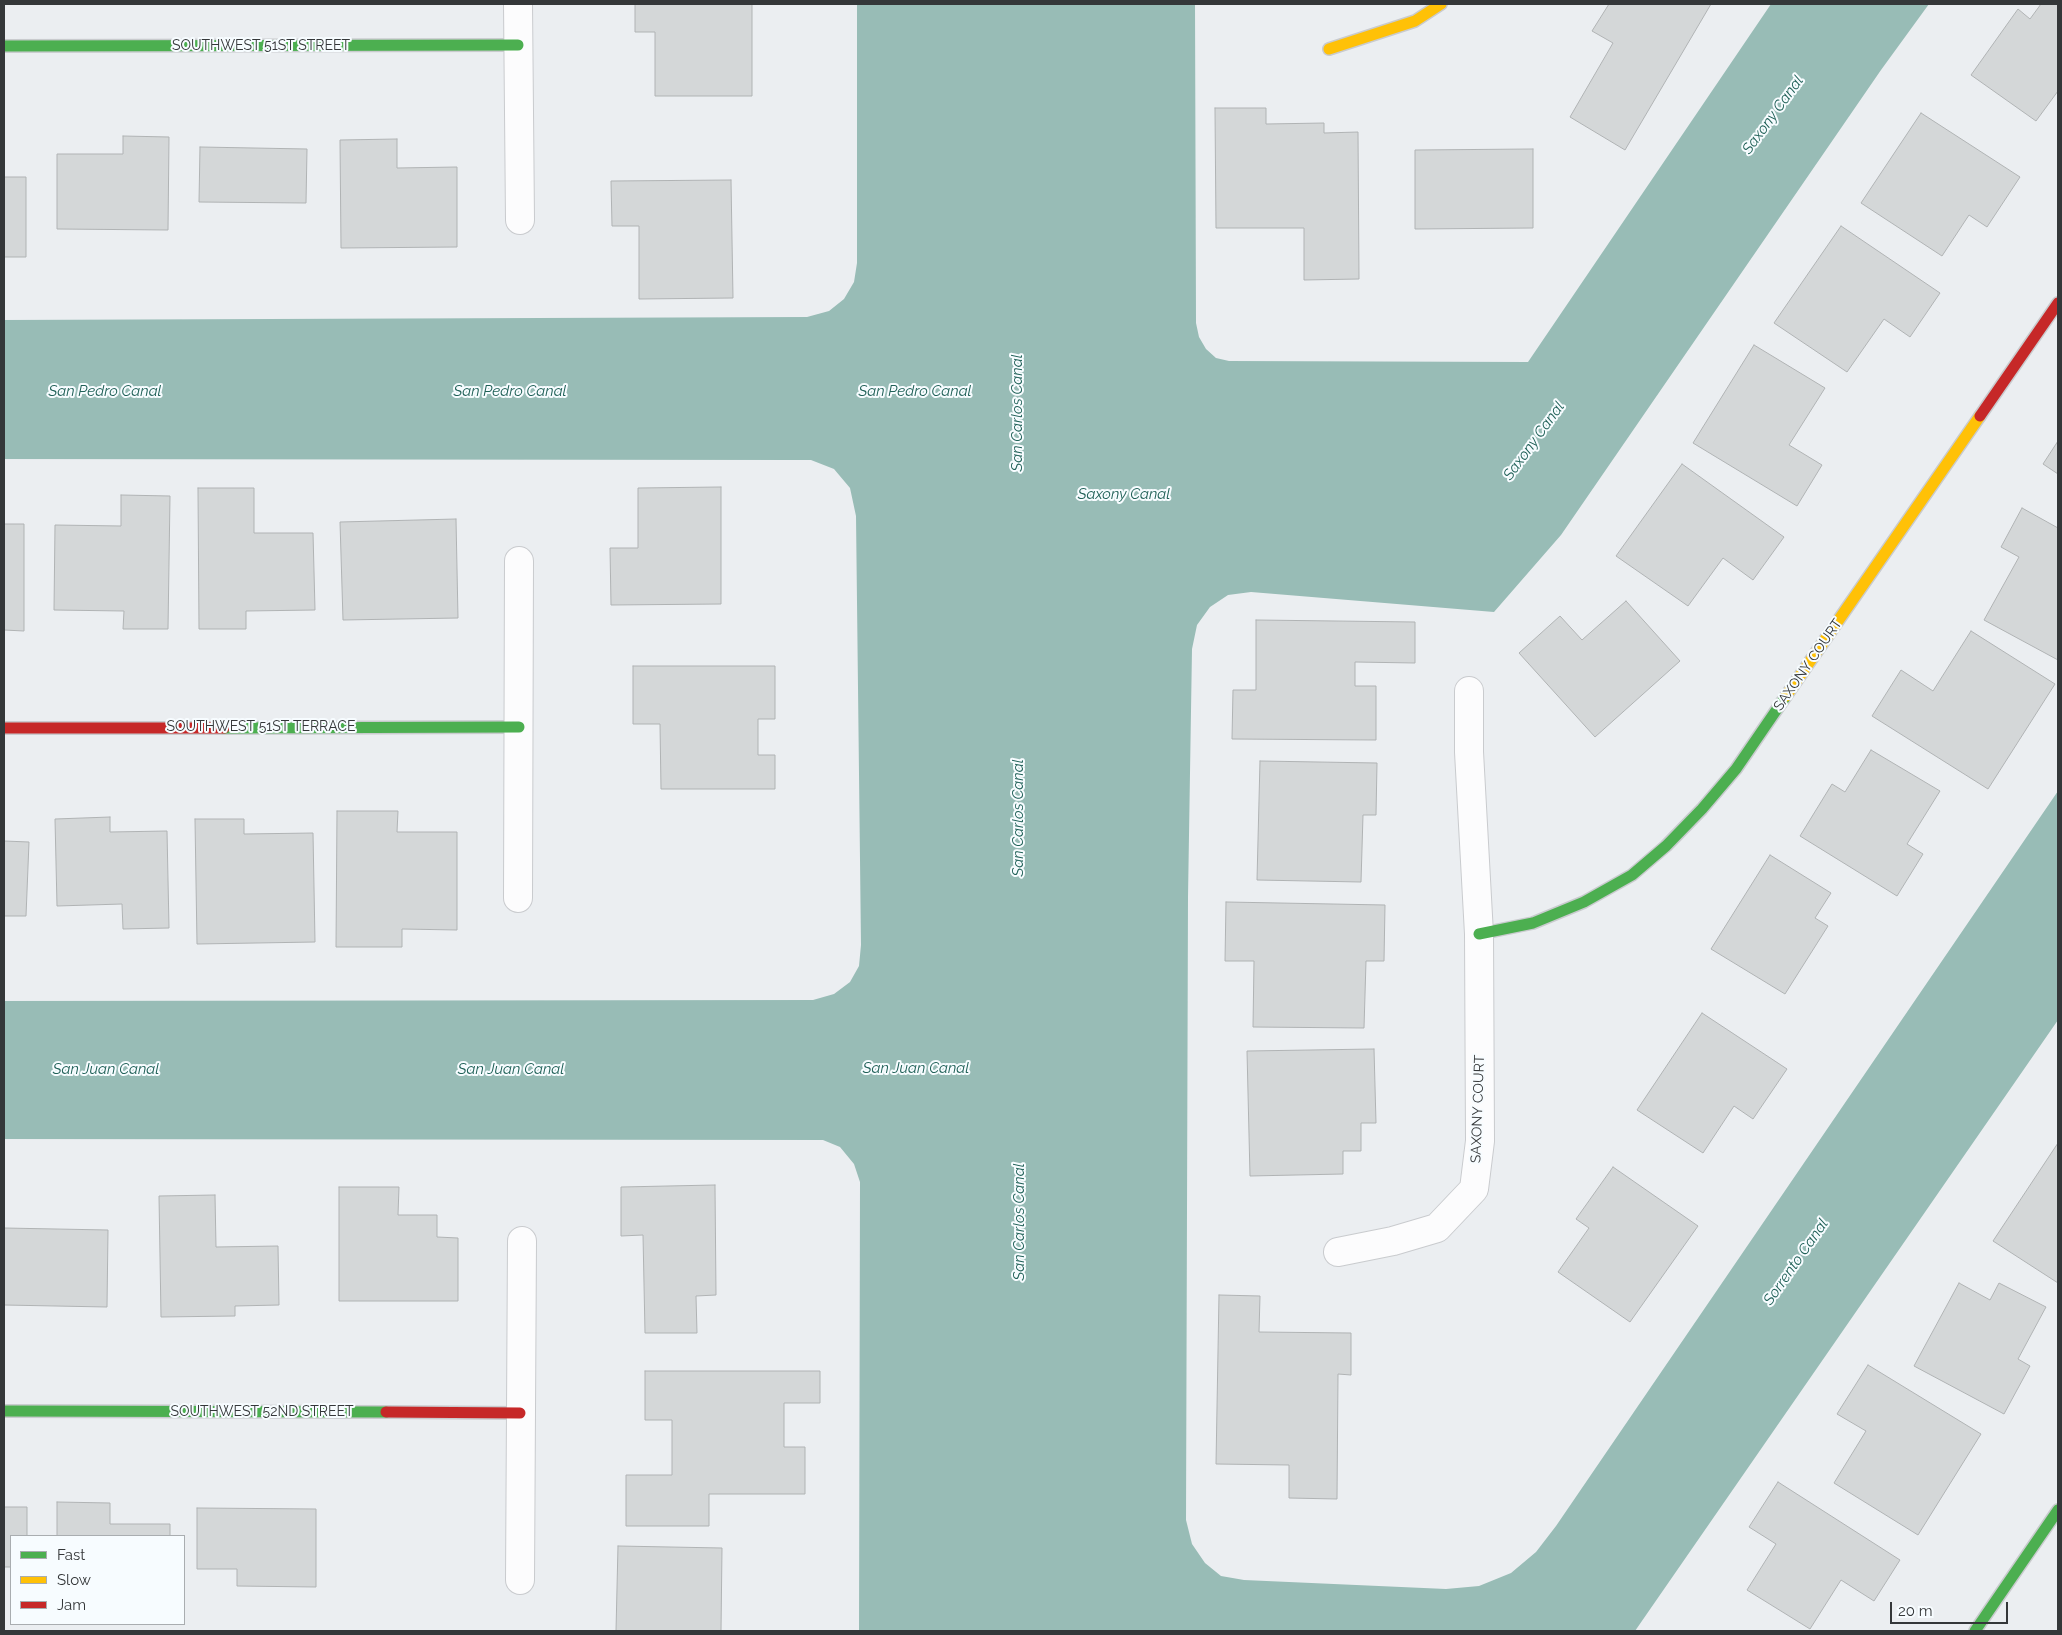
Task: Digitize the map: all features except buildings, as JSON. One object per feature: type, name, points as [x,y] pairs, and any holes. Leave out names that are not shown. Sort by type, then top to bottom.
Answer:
[{"type":"street","points":[[518,4],[520,220]]},
{"type":"street","points":[[1328,49],[1415,21],[1441,4]]},
{"type":"street","name":"SOUTHWEST 51ST STREET","points":[[4,46],[518,45]]},
{"type":"street","name":"SAXONY COURT","points":[[1480,934],[1533,923],[1584,902],[1632,875],[1666,846],[1702,809],[1742,761],[2058,303]]},
{"type":"street","points":[[518,898],[519,561]]},
{"type":"street","name":"SAXONY COURT","points":[[1338,1252],[1392,1241],[1437,1228],[1474,1189],[1480,1142],[1480,934],[1470,752],[1469,691]]},
{"type":"street","name":"SOUTHWEST 51ST TERRACE","points":[[4,728],[519,727]]},
{"type":"street","points":[[520,1580],[522,1241]]},
{"type":"street","name":"SOUTHWEST 52ND STREET","points":[[4,1411],[520,1412]]},
{"type":"street","points":[[1975,1631],[2058,1510]]},
{"type":"water","points":[[857,4],[1195,4],[1196,323],[1199,337],[1206,349],[1216,358],[1229,361],[1528,362],[1771,4],[1929,4],[1881,70],[1561,535],[1494,612],[1251,592],[1228,595],[1210,607],[1197,625],[1192,649],[1188,897],[1186,1520],[1192,1544],[1205,1563],[1221,1576],[1244,1580],[1446,1589],[1479,1586],[1511,1573],[1536,1552],[1556,1526],[2058,791],[2058,1020],[1635,1631],[859,1631],[860,1182],[854,1164],[840,1147],[823,1140],[4,1139],[4,1001],[813,1000],[834,994],[850,982],[859,966],[861,945],[856,516],[850,488],[834,469],[811,460],[4,459],[4,320],[807,317],[829,311],[844,299],[854,282],[857,263]]},
{"type":"traffic: fast","points":[[4,46],[518,45]]},
{"type":"traffic: fast","points":[[1479,934],[1533,923],[1584,902],[1632,875],[1666,846],[1702,809],[1736,769],[1786,696]]},
{"type":"traffic: fast","points":[[224,728],[519,727]]},
{"type":"traffic: fast","points":[[4,1411],[386,1412]]},
{"type":"traffic: fast","points":[[1975,1631],[2058,1510]]},
{"type":"traffic: slow","points":[[1329,49],[1415,21],[1441,4]]},
{"type":"traffic: slow","points":[[1786,696],[1980,416]]},
{"type":"traffic: jam","points":[[1980,416],[2058,303]]},
{"type":"traffic: jam","points":[[4,728],[224,728]]},
{"type":"traffic: jam","points":[[386,1412],[520,1413]]},
{"type":"water label","name":"Saxony Canal","points":[[1773,115]]},
{"type":"water label","name":"San Pedro Canal","points":[[105,391]]},
{"type":"water label","name":"San Pedro Canal","points":[[510,391]]},
{"type":"water label","name":"San Pedro Canal","points":[[915,391]]},
{"type":"water label","name":"San Carlos Canal","points":[[1017,413]]},
{"type":"water label","name":"Saxony Canal","points":[[1534,441]]},
{"type":"water label","name":"Saxony Canal","points":[[1124,494]]},
{"type":"water label","name":"San Carlos Canal","points":[[1018,818]]},
{"type":"water label","name":"San Juan Canal","points":[[916,1068]]},
{"type":"water label","name":"San Juan Canal","points":[[106,1069]]},
{"type":"water label","name":"San Juan Canal","points":[[511,1069]]},
{"type":"water label","name":"San Carlos Canal","points":[[1019,1222]]},
{"type":"water label","name":"Sorrento Canal","points":[[1796,1262]]}]
